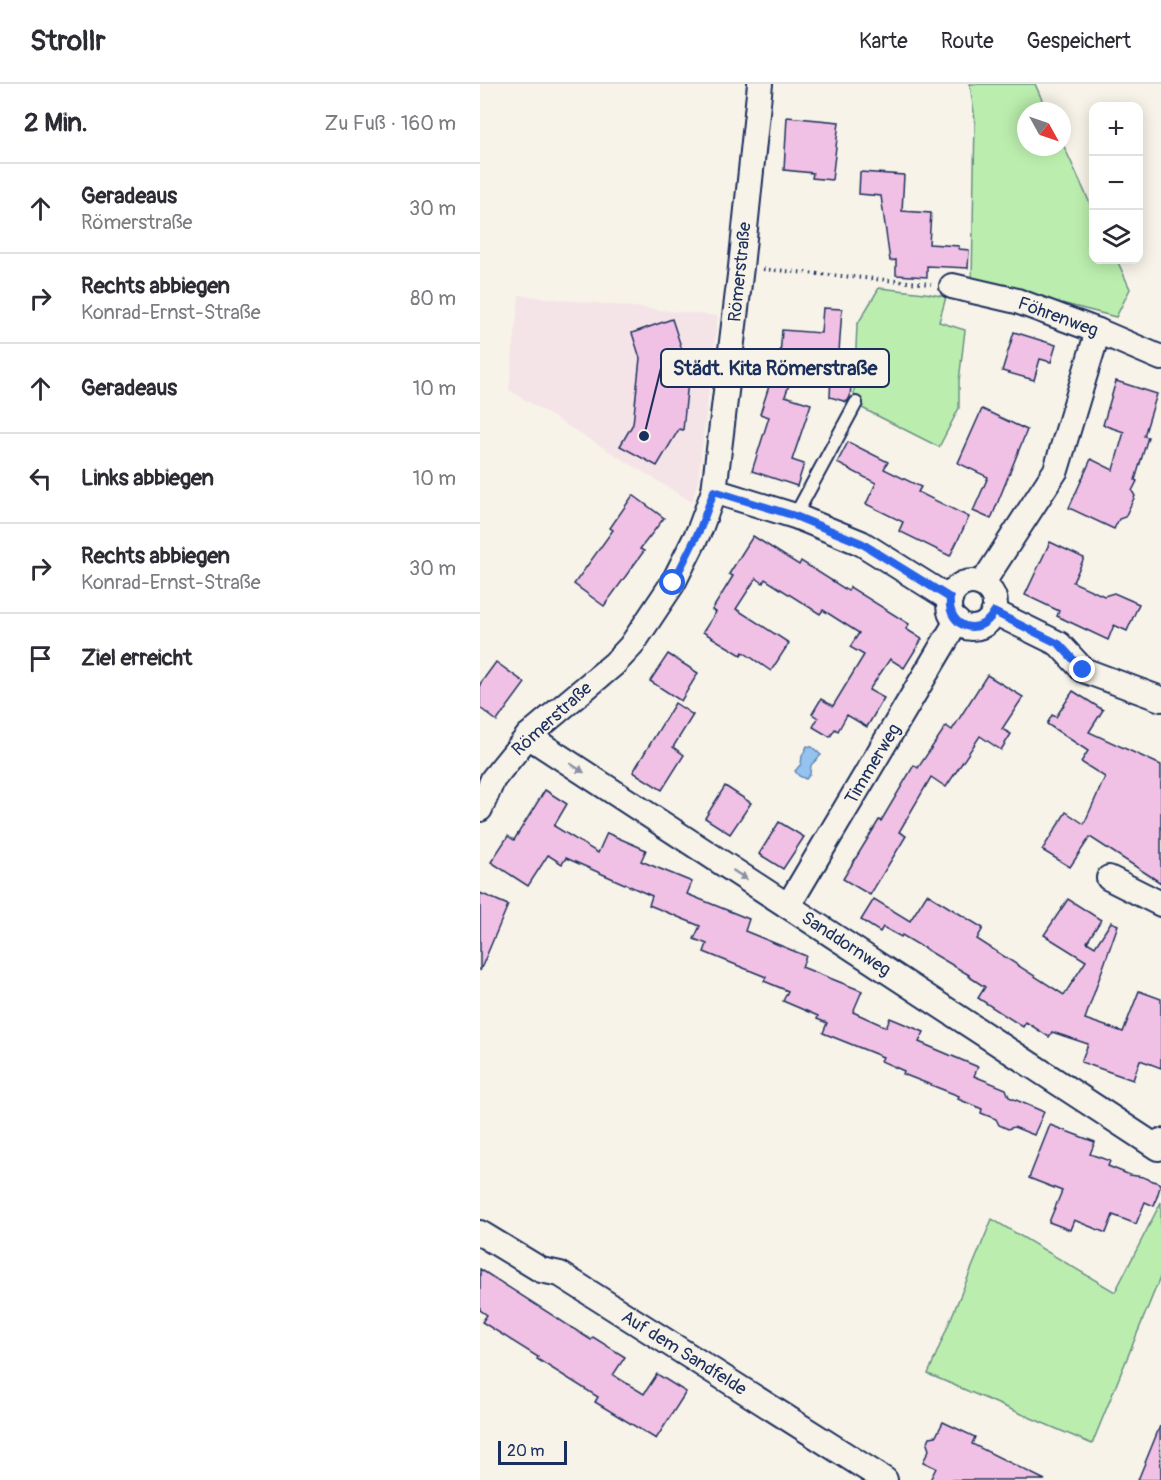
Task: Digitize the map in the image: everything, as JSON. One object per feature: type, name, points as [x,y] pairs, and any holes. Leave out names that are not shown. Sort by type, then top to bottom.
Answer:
[{"type":"street","name":"Römerstraße","points":[[480,809],[493,779],[528,736],[614,664],[645,628],[673,583],[700,529],[714,491],[760,84]]},
{"type":"street","name":"Föhrenweg","points":[[952,286],[1017,301],[1098,331],[1161,358]]},
{"type":"street","points":[[982,584],[1056,470],[1098,331]]},
{"type":"street","points":[[714,491],[795,516],[861,543],[950,598]]},
{"type":"street","points":[[966,583],[982,584],[992,592],[994,612],[985,623],[978,627],[963,625],[957,621],[951,611],[950,598],[954,591],[966,583]]},
{"type":"street","points":[[994,612],[1059,644],[1083,670],[1161,699]]},
{"type":"street","name":"Timmerweg","points":[[788,906],[957,621]]},
{"type":"street","name":"Sanddornweg","points":[[528,736],[1158,1148],[1161,1141]]},
{"type":"street","points":[[1109,878],[1161,904]]},
{"type":"street","name":"Auf dem Sandfelde","points":[[480,1233],[541,1270],[560,1274],[885,1480]]},
{"type":"lane","points":[[795,516],[856,403]]},
{"type":"path","points":[[741,267],[952,286]]},
{"type":"shaded area","points":[[519,295],[718,316],[698,481],[692,502],[509,390]]},
{"type":"green space","points":[[970,84],[1035,84],[1043,102],[1017,102],[1017,156],[1068,156],[1089,201],[1089,264],[1119,264],[1130,289],[1116,317],[972,280],[975,120]]},
{"type":"green space","points":[[879,288],[946,297],[939,322],[965,330],[959,381],[959,408],[939,447],[856,403],[854,393],[857,325]]},
{"type":"green space","points":[[1161,1202],[1161,1275],[1092,1444],[928,1374],[992,1219],[1115,1292]]},
{"type":"water","points":[[807,746],[812,747],[821,755],[811,765],[810,774],[806,779],[795,771],[801,764]]},
{"type":"building","points":[[787,117],[839,122],[832,180],[812,178],[813,173],[784,170]]},
{"type":"building","points":[[860,172],[904,175],[902,211],[931,213],[929,244],[959,246],[959,249],[969,250],[968,268],[927,266],[927,277],[896,275],[896,260],[890,261],[881,196],[859,194]]},
{"type":"building","points":[[823,308],[842,309],[838,366],[797,363],[785,396],[811,404],[792,460],[804,464],[797,486],[752,471],[769,417],[760,414],[771,380],[778,383],[782,330],[821,333]]},
{"type":"building","points":[[672,319],[689,371],[683,430],[679,429],[657,466],[620,446],[633,424],[640,358],[632,333]]},
{"type":"building","points":[[1014,332],[1056,345],[1051,362],[1040,359],[1034,380],[1002,371]]},
{"type":"building","points":[[831,374],[852,375],[850,397],[847,402],[830,397]]},
{"type":"building","points":[[1116,381],[1157,394],[1144,436],[1148,437],[1135,480],[1137,481],[1132,491],[1135,496],[1125,517],[1119,519],[1114,529],[1069,508],[1091,459],[1113,470],[1124,432],[1103,425]]},
{"type":"building","points":[[982,409],[1027,430],[991,519],[973,511],[988,477],[958,463]]},
{"type":"building","points":[[848,442],[888,462],[884,469],[921,487],[918,492],[969,517],[950,556],[899,531],[903,522],[866,504],[876,483],[837,463]]},
{"type":"building","points":[[633,495],[664,518],[640,549],[644,551],[604,606],[574,584],[613,530],[610,528]]},
{"type":"building","points":[[753,536],[799,565],[801,561],[848,591],[850,587],[909,624],[906,629],[922,639],[904,668],[890,659],[869,690],[884,698],[867,727],[847,715],[838,731],[835,729],[830,737],[813,727],[818,718],[812,714],[821,699],[833,706],[864,655],[850,647],[859,633],[823,610],[820,614],[765,579],[763,583],[756,578],[736,609],[789,643],[771,671],[743,652],[741,655],[703,632],[716,612],[712,610],[733,576],[729,574]]},
{"type":"building","points":[[1050,542],[1084,558],[1073,582],[1104,596],[1114,593],[1139,604],[1127,631],[1114,625],[1108,640],[1057,616],[1059,611],[1025,595]]},
{"type":"building","points":[[668,654],[698,673],[681,701],[650,681]]},
{"type":"building","points":[[496,662],[525,683],[497,721],[480,708],[480,684]]},
{"type":"building","points":[[987,675],[1023,697],[1002,729],[1011,734],[1001,750],[980,736],[946,787],[931,777],[899,832],[906,836],[870,895],[843,879],[914,765],[918,768],[946,726],[952,730]]},
{"type":"building","points":[[1073,691],[1103,710],[1089,732],[1161,765],[1161,883],[1090,837],[1070,867],[1042,850],[1066,812],[1084,824],[1105,777],[1081,762],[1088,751],[1047,724],[1052,715],[1056,717]]},
{"type":"building","points":[[675,703],[693,715],[673,747],[684,755],[662,790],[633,772]]},
{"type":"building","points":[[725,786],[751,803],[730,834],[705,818]]},
{"type":"building","points":[[545,790],[567,804],[554,826],[598,853],[607,833],[646,850],[641,861],[692,882],[687,894],[749,919],[745,931],[806,956],[802,967],[862,991],[853,1012],[886,1027],[890,1018],[924,1032],[919,1042],[978,1067],[974,1076],[1006,1089],[1009,1097],[1044,1112],[1034,1135],[1014,1127],[1008,1129],[999,1125],[996,1119],[981,1113],[982,1109],[958,1099],[959,1096],[903,1074],[904,1071],[881,1061],[883,1057],[823,1033],[827,1023],[817,1019],[818,1016],[783,1001],[788,991],[764,981],[766,977],[704,952],[707,944],[694,939],[700,926],[649,905],[652,896],[566,858],[562,864],[548,855],[528,886],[491,862],[508,836],[514,840]]},
{"type":"building","points":[[779,822],[804,837],[783,869],[759,854]]},
{"type":"building","points":[[480,893],[508,905],[480,971]]},
{"type":"building","points":[[927,894],[983,928],[977,939],[1064,995],[1086,961],[1044,935],[1068,899],[1101,920],[1087,942],[1095,947],[1111,922],[1118,925],[1085,1019],[1123,1032],[1139,991],[1161,999],[1161,1068],[1140,1060],[1133,1080],[1081,1062],[1088,1044],[1052,1032],[1049,1037],[1026,1022],[1023,1027],[978,998],[985,987],[969,975],[902,935],[901,937],[883,927],[880,932],[861,920],[874,899],[910,921]]},
{"type":"building","points":[[1050,1125],[1095,1142],[1090,1154],[1110,1161],[1108,1166],[1161,1184],[1154,1206],[1145,1202],[1136,1224],[1113,1215],[1106,1233],[1074,1220],[1070,1230],[1049,1222],[1062,1191],[1029,1178]]},
{"type":"building","points":[[480,1269],[591,1340],[593,1337],[625,1357],[613,1375],[644,1394],[657,1374],[686,1392],[656,1439],[595,1402],[598,1397],[482,1322],[487,1315],[480,1310]]},
{"type":"building","points":[[943,1422],[975,1437],[972,1444],[1045,1480],[930,1480],[936,1468],[923,1462],[929,1450],[927,1444],[930,1437],[936,1436]]},
{"type":"building","points":[[1160,1426],[1161,1480],[1138,1480]]},
{"type":"place","name":"Städt. Kita Römerstraße","points":[[644,436]]},
{"type":"route","points":[[673,583],[700,529],[714,491],[795,516],[861,543],[950,598],[953,617],[963,625],[978,627],[991,618],[994,612],[1059,644],[1083,670]]}]
